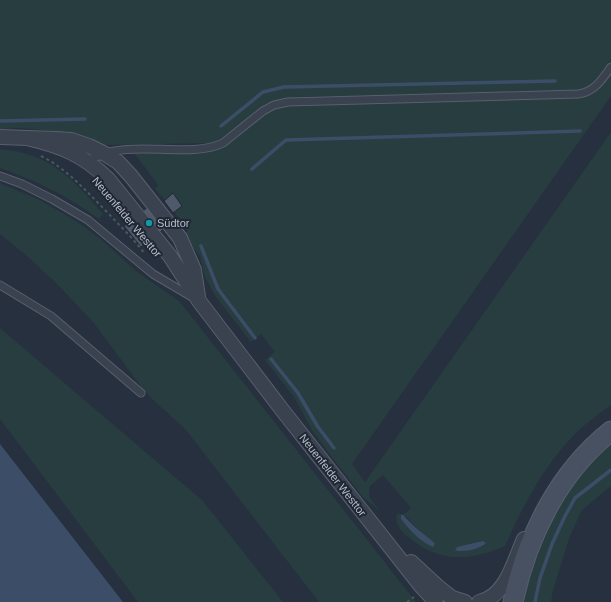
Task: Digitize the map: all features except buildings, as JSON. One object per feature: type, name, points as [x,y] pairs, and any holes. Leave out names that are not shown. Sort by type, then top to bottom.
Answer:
[{"type":"main road","points":[[513,602],[527,553],[541,518],[556,492],[573,469],[586,454],[611,431]]},
{"type":"street","name":"Neuenfelder Westtor","points":[[0,137],[56,138],[71,140],[90,146],[91,159],[97,168],[108,179],[170,256],[199,302],[421,586],[436,602]]},
{"type":"street","name":"Neuenfelder Westtor","points":[[27,138],[55,150],[91,159],[118,162],[131,176],[180,238],[194,270],[199,302]]},
{"type":"street","points":[[479,602],[494,596],[499,592],[507,578],[526,533],[541,518]]},
{"type":"street","name":"Neuenfelder Westtor","points":[[380,533],[437,586],[452,598],[465,602]]},
{"type":"lane","points":[[91,159],[114,151],[194,149],[216,146],[223,143],[263,111],[274,105],[288,102],[585,93],[597,85],[611,67]]},
{"type":"lane","points":[[0,176],[22,184],[52,199],[88,220],[153,274],[199,302]]},
{"type":"lane","points":[[0,285],[51,316],[140,393]]},
{"type":"path","points":[[34,153],[53,162],[75,179],[134,240]]},
{"type":"path","points":[[407,602],[415,596]]},
{"type":"green space","points":[[0,0],[611,0],[611,59],[598,79],[591,86],[586,89],[576,91],[296,97],[273,101],[266,104],[219,140],[212,143],[103,145],[56,131],[19,128],[0,129]]},
{"type":"green space","points":[[611,72],[611,96],[352,464],[365,482],[611,132],[611,405],[579,430],[556,456],[536,485],[505,546],[479,555],[466,557],[441,555],[429,551],[406,535],[398,526],[396,520],[397,514],[404,514],[411,508],[383,475],[369,487],[369,497],[381,512],[363,497],[328,452],[312,430],[294,397],[265,360],[275,352],[261,334],[251,342],[216,297],[205,277],[200,256],[183,235],[188,231],[174,212],[182,205],[173,194],[165,200],[155,189],[158,185],[135,154],[211,151],[225,146],[269,112],[286,107],[304,105],[582,98],[595,91]],"holes":[[[406,516],[416,528],[435,543],[423,542],[401,519]],[[473,544],[486,545],[474,549],[455,550],[457,547]]]},
{"type":"green space","points":[[0,149],[33,156],[47,162],[70,179],[103,214],[99,219],[76,203],[51,190],[0,168]]},
{"type":"green space","points":[[0,183],[40,200],[76,221],[102,240],[136,271],[180,302],[416,602],[319,602],[186,430],[150,397],[93,322],[57,284],[27,256],[0,234]]},
{"type":"green space","points":[[0,328],[203,501],[283,602],[138,602],[0,419]]},
{"type":"green space","points":[[611,441],[611,486],[582,510],[570,536],[553,590],[551,602],[523,602],[541,538],[569,487]]},
{"type":"water","points":[[0,444],[123,602],[0,602]]},
{"type":"water","points":[[401,515],[403,515],[416,528],[435,543],[433,547],[424,542],[408,527],[401,519]]},
{"type":"water","points":[[483,541],[486,543],[476,549],[467,551],[455,550],[457,547]]},
{"type":"waterway","points":[[221,126],[263,92],[284,87],[555,81]]},
{"type":"waterway","points":[[0,121],[85,119]]},
{"type":"waterway","points":[[252,169],[286,140],[580,131]]},
{"type":"waterway","points":[[201,246],[218,289],[255,338]]},
{"type":"waterway","points":[[271,359],[298,393],[318,427],[334,448]]},
{"type":"waterway","points":[[535,602],[540,578],[552,544],[575,498],[611,470]]},
{"type":"place","name":"Südtor","points":[[149,223]]}]
